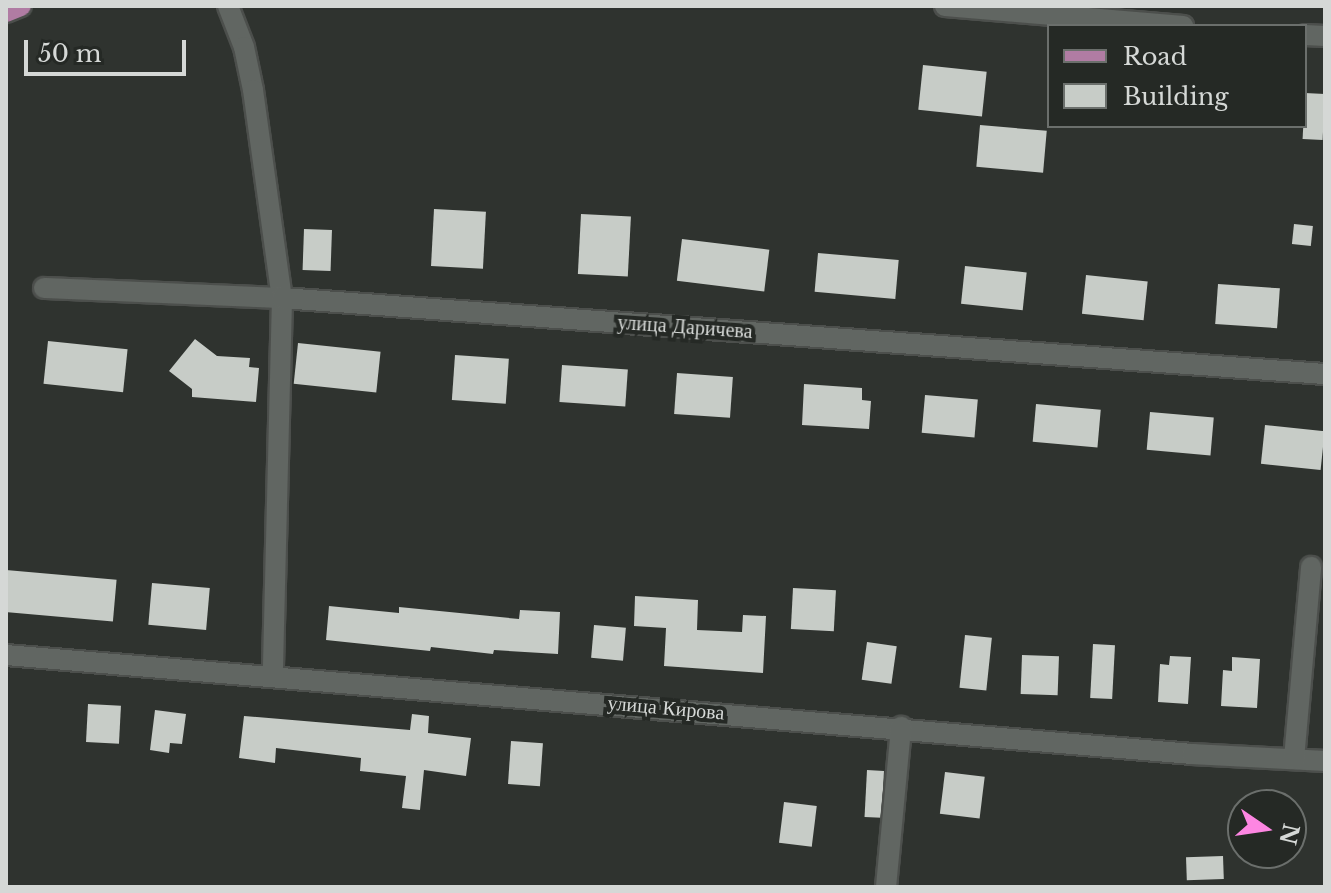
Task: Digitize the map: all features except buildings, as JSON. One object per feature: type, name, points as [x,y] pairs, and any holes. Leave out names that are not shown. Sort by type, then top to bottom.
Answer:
[{"type":"main road","points":[[6,12],[21,6]]},
{"type":"street","points":[[228,6],[244,47],[253,90],[282,298],[273,675]]},
{"type":"street","points":[[945,6],[1159,24]]},
{"type":"street","name":"улица Даричева","points":[[44,288],[282,298],[1325,374]]},
{"type":"street","points":[[1294,759],[1311,567]]},
{"type":"street","name":"улица Кирова","points":[[6,655],[901,727],[1192,754],[1325,761]]},
{"type":"street","points":[[886,887],[901,727]]}]
